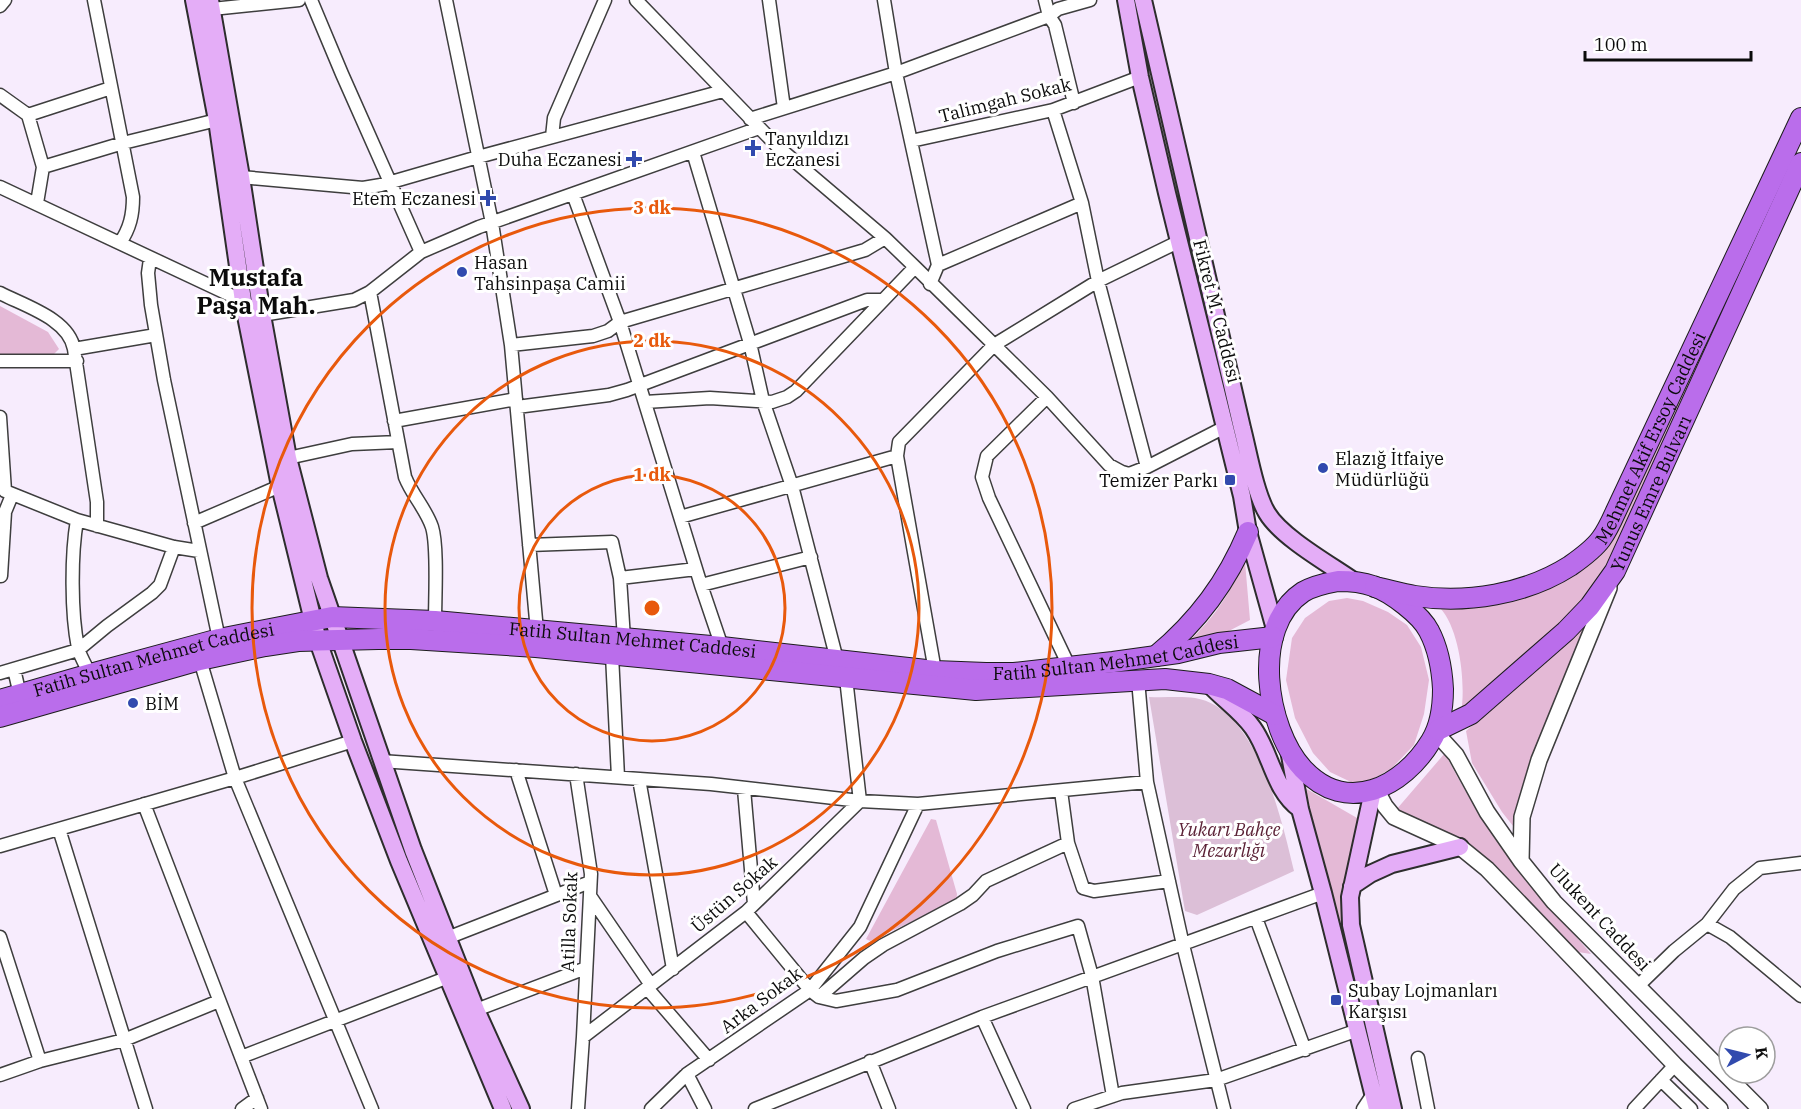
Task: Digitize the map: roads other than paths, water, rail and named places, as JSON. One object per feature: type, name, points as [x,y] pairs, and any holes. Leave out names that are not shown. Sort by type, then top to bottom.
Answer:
[{"type":"main road","points":[[194,0],[217,120],[243,301],[280,486],[312,620],[353,741],[446,978],[503,1109]]},
{"type":"main road","name":"Fikret M. Caddesi","points":[[1126,0],[1140,77],[1274,633]]},
{"type":"main road","points":[[1143,0],[1242,428],[1259,492],[1267,513],[1278,525],[1298,543],[1355,582]]},
{"type":"main road","points":[[211,5],[288,458],[319,578],[381,762],[447,938],[476,1010],[521,1109]]},
{"type":"main road","name":"Mehmet Akif Ersoy Caddesi","points":[[1375,587],[1416,596],[1442,598],[1498,594],[1530,586],[1553,576],[1580,559],[1601,540],[1622,500],[1801,118]]},
{"type":"main road","name":"Yunus Emre Bulvarı","points":[[1437,731],[1471,714],[1566,632],[1590,606],[1615,571],[1801,163]]},
{"type":"main road","points":[[1156,657],[1185,630],[1211,600],[1232,567],[1248,532]]},
{"type":"main road","points":[[1338,581],[1375,587],[1405,605],[1429,630],[1438,654],[1443,702],[1437,731],[1413,765],[1388,785],[1375,790],[1365,793],[1336,790],[1316,780],[1302,768],[1287,744],[1275,714],[1268,682],[1270,653],[1274,633],[1291,603],[1304,591],[1338,581]]},
{"type":"main road","name":"Fatih Sultan Mehmet Caddesi","points":[[0,700],[219,639],[332,617],[435,621],[537,632],[618,647],[722,647],[842,669],[935,671],[1014,672],[1156,657],[1274,633]]},
{"type":"main road","points":[[0,717],[200,660],[265,646],[318,640],[411,639],[618,647],[842,669],[976,690],[1165,678],[1227,689],[1275,714]]},
{"type":"main road","points":[[1209,684],[1236,708],[1255,730],[1285,794],[1300,809]]},
{"type":"main road","points":[[1287,744],[1300,809],[1375,1102]]},
{"type":"main road","points":[[1375,790],[1350,897],[1352,925],[1393,1109]]},
{"type":"main road","points":[[1352,886],[1370,874],[1392,864],[1460,847]]},
{"type":"street","points":[[0,6],[5,0]]},
{"type":"street","points":[[94,0],[133,197],[133,212],[129,228],[120,243]]},
{"type":"street","points":[[211,5],[299,0]]},
{"type":"street","points":[[311,0],[421,252]]},
{"type":"street","points":[[446,0],[492,223],[511,345],[537,632]]},
{"type":"street","points":[[552,137],[554,118],[605,0]]},
{"type":"street","points":[[636,0],[778,147],[885,238],[1047,398],[1109,465],[1129,474],[1225,427]]},
{"type":"street","points":[[769,0],[784,108]]},
{"type":"street","points":[[885,0],[896,73],[938,265],[930,284]]},
{"type":"street","points":[[1045,0],[1049,16],[1055,25],[1074,103]]},
{"type":"street","points":[[750,119],[896,73],[1049,16],[1058,9],[1090,0]]},
{"type":"street","name":"Talimgah Sokak","points":[[911,141],[1053,110],[1140,77]]},
{"type":"street","points":[[28,115],[111,88]]},
{"type":"street","points":[[241,177],[363,188],[723,91]]},
{"type":"street","points":[[0,95],[28,115],[43,166],[37,203]]},
{"type":"street","points":[[1053,110],[1082,203],[1098,280],[1147,467]]},
{"type":"street","points":[[43,166],[217,120]]},
{"type":"street","points":[[0,187],[243,301],[262,315],[354,300],[370,292],[421,252],[492,223],[759,128]]},
{"type":"street","points":[[693,152],[750,343],[763,401],[792,486],[842,669],[860,801]]},
{"type":"street","points":[[573,194],[620,322],[722,647]]},
{"type":"street","points":[[938,265],[1082,203]]},
{"type":"street","points":[[511,345],[592,336],[608,331],[620,322],[866,250],[885,238]]},
{"type":"street","points":[[935,671],[897,456],[897,448],[903,437],[994,345],[1098,280],[1180,241]]},
{"type":"street","points":[[150,259],[148,287],[156,335],[219,639]]},
{"type":"street","points":[[645,402],[710,398],[780,400],[796,391],[915,267]]},
{"type":"street","points":[[370,292],[405,477],[411,492],[432,527],[434,537],[435,621]]},
{"type":"street","points":[[0,293],[58,323],[68,332],[76,355],[97,502],[97,526]]},
{"type":"street","points":[[394,421],[517,403],[609,395],[639,386],[867,300],[882,300]]},
{"type":"street","points":[[0,361],[76,355],[156,335]]},
{"type":"street","points":[[1047,398],[987,456],[982,477],[989,498],[1069,666]]},
{"type":"street","points":[[0,417],[6,492],[1,576]]},
{"type":"street","points":[[288,458],[352,444],[398,442]]},
{"type":"street","points":[[680,517],[897,456]]},
{"type":"street","points":[[194,523],[280,486]]},
{"type":"street","points":[[6,492],[77,520],[174,547],[199,551]]},
{"type":"street","points":[[77,520],[74,596],[78,650],[90,674]]},
{"type":"street","points":[[529,545],[612,542],[620,578],[618,777]]},
{"type":"street","points":[[0,673],[78,650],[152,594],[160,585],[174,547]]},
{"type":"street","points":[[701,585],[811,557]]},
{"type":"street","points":[[620,578],[696,569]]},
{"type":"street","points":[[1521,861],[1522,817],[1539,760],[1615,571]]},
{"type":"street","points":[[200,660],[235,778],[372,1109]]},
{"type":"street","points":[[14,669],[20,694]]},
{"type":"street","points":[[1138,680],[1147,782],[1183,945],[1224,1109]]},
{"type":"street","name":"Ulukent Caddesi","points":[[1437,731],[1456,755],[1487,812],[1521,861],[1554,902],[1760,1109]]},
{"type":"street","points":[[0,846],[235,778],[353,741]]},
{"type":"street","points":[[381,762],[711,784],[860,801],[918,804],[1147,782]]},
{"type":"street","points":[[516,770],[556,896]]},
{"type":"street","name":"Atilla Sokak","points":[[576,774],[590,882],[583,1037]]},
{"type":"street","points":[[639,779],[673,969]]},
{"type":"street","points":[[744,789],[750,908],[814,994],[836,1001],[897,990],[997,951],[1078,927],[1092,976],[1113,1096]]},
{"type":"street","points":[[1375,790],[1394,817],[1460,847],[1487,869],[1720,1109]]},
{"type":"street","points":[[1061,791],[1068,843],[1081,886],[1095,891],[1169,881]]},
{"type":"street","name":"Üstün Sokak","points":[[583,1037],[750,908],[860,801]]},
{"type":"street","points":[[144,804],[259,1104],[242,1109]]},
{"type":"street","name":"Arka Sokak","points":[[651,1109],[687,1074],[814,994],[860,927],[918,804]]},
{"type":"street","points":[[59,829],[146,1109]]},
{"type":"street","points":[[814,994],[883,945],[960,904],[973,895],[986,881],[1068,843]]},
{"type":"street","points":[[1638,986],[1674,951],[1707,924],[1734,889],[1760,867],[1801,863]]},
{"type":"street","points":[[447,938],[590,882]]},
{"type":"street","points":[[755,1109],[982,1017],[1323,892]]},
{"type":"street","points":[[590,896],[649,987],[709,1060]]},
{"type":"street","points":[[1256,918],[1305,1050]]},
{"type":"street","points":[[1707,924],[1730,937],[1801,996]]},
{"type":"street","points":[[0,937],[40,1061]]},
{"type":"street","points":[[476,1010],[586,968]]},
{"type":"street","points":[[241,1057],[446,978]]},
{"type":"street","points":[[0,1075],[40,1061],[124,1040],[219,1001]]},
{"type":"street","points":[[982,1017],[1024,1109]]},
{"type":"street","points":[[1074,1109],[1122,1093],[1216,1080],[1358,1030]]},
{"type":"street","points":[[578,1109],[583,1037]]},
{"type":"street","points":[[1418,1058],[1428,1109]]},
{"type":"street","points":[[870,1061],[889,1109]]},
{"type":"street","points":[[1634,1109],[1675,1065]]},
{"type":"street","points":[[687,1074],[705,1109]]},
{"type":"street","points":[[1661,1080],[1691,1109]]},
{"type":"street","points":[[1363,1109],[1375,1102]]},
{"type":"place","name":"Tanyıldızı Eczanesi","points":[[753,148]]},
{"type":"place","name":"Duha Eczanesi","points":[[634,159]]},
{"type":"place","name":"Etem Eczanesi","points":[[488,198]]},
{"type":"place","name":"Hasan Tahsinpaşa Camii","points":[[462,272]]},
{"type":"place","name":"Elazığ İtfaiye Müdürlüğü","points":[[1323,468]]},
{"type":"place","name":"Temizer Parkı","points":[[1230,480]]},
{"type":"place","name":"BİM","points":[[133,703]]},
{"type":"place","name":"Subay Lojmanları Karşısı","points":[[1336,1000]]},
{"type":"district","name":"Mustafa Paşa Mah.","points":[[256,291]]},
{"type":"park label","name":"Yukarı Bahçe Mezarlığı","points":[[1229,839]]}]
